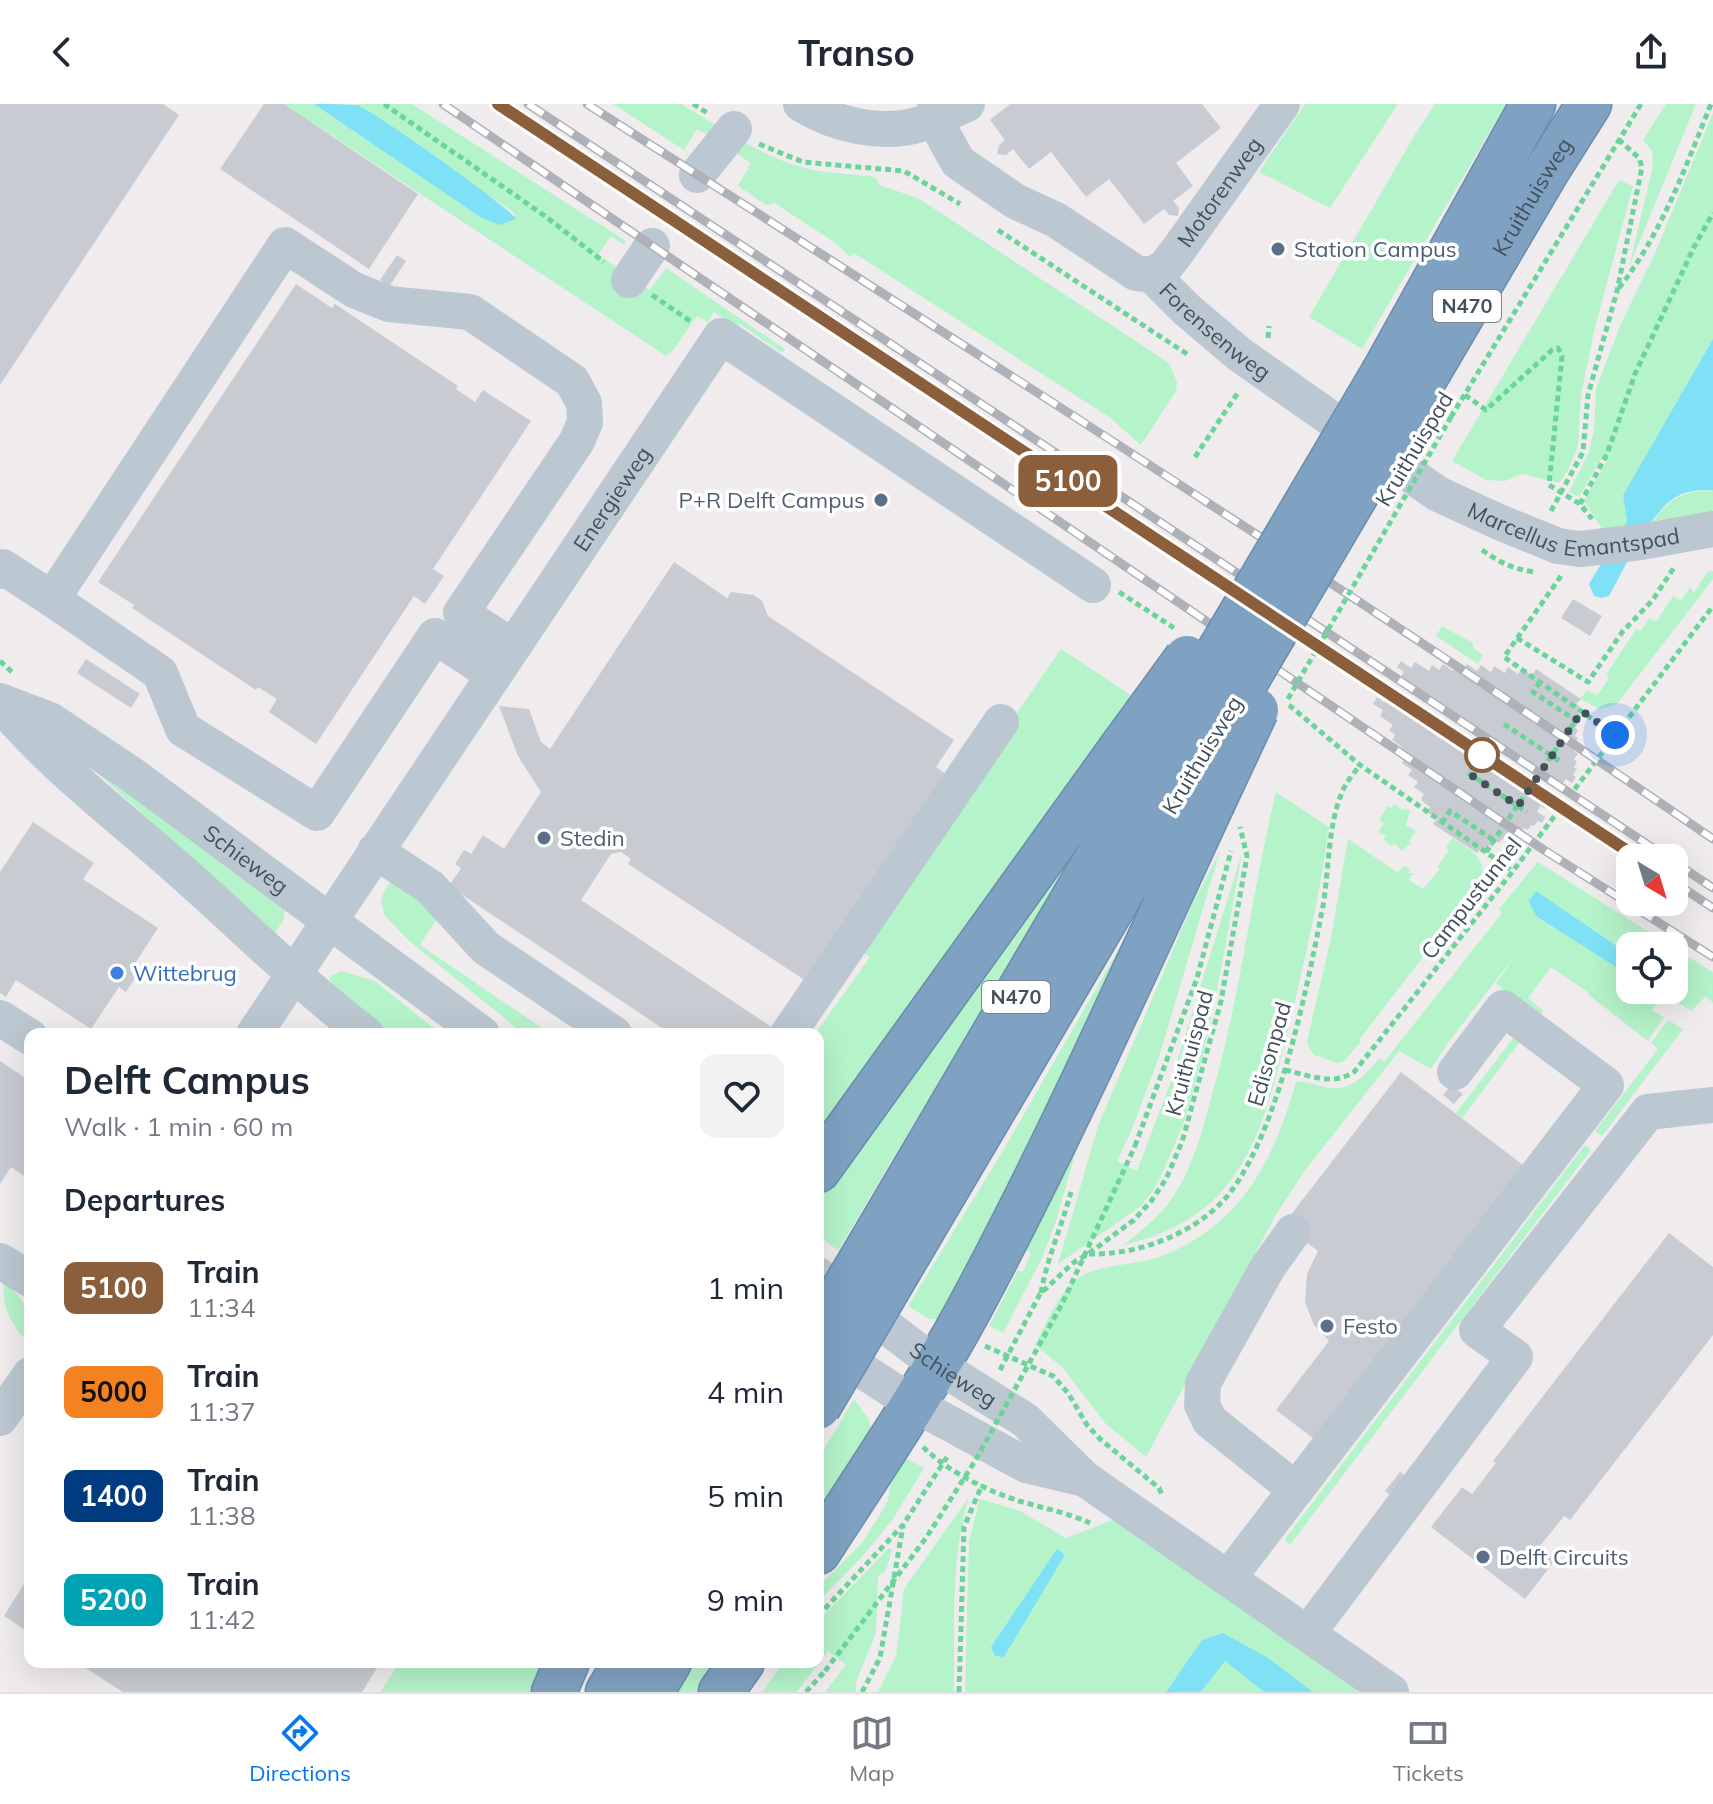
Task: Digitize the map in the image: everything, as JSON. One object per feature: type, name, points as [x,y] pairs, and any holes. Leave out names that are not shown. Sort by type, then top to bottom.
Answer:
[{"type":"highway","name":"Kruithuisweg","points":[[1400,382],[1533,104]]},
{"type":"highway","name":"Kruithuisweg","points":[[824,1326],[895,1240],[1191,793],[1323,513],[1400,382],[1546,172],[1589,104]]},
{"type":"highway","name":"N470","points":[[824,1542],[937,1365],[1057,1137],[1191,793],[1168,682],[1323,513]]},
{"type":"highway","name":"N470","points":[[824,1157],[1191,793]]},
{"type":"highway","name":"Kruithuisweg","points":[[824,1394],[895,1240]]},
{"type":"highway","points":[[554,1692],[564,1668]]},
{"type":"highway","points":[[608,1692],[622,1668]]},
{"type":"highway","points":[[651,1692],[665,1668]]},
{"type":"highway","points":[[721,1692],[738,1668]]},
{"type":"street","points":[[801,104],[835,121],[883,128],[919,124],[946,108]]},
{"type":"street","name":"Motorenweg","points":[[1152,275],[1166,266],[1179,249],[1282,104]]},
{"type":"street","name":"Forensenweg","points":[[946,108],[958,162],[1015,201],[1056,220],[1136,273],[1152,275],[1239,354],[1438,494]]},
{"type":"street","points":[[697,175],[705,161],[724,144],[734,129]]},
{"type":"street","points":[[0,571],[3,567],[160,673],[183,729],[317,813],[577,441],[585,422],[584,403],[572,381],[470,312],[389,304],[354,290],[285,245],[52,599]]},
{"type":"street","points":[[629,280],[652,246]]},
{"type":"street","name":"Energieweg","points":[[258,1028],[721,336],[1093,585]]},
{"type":"street","name":"Marcellus Emantspad","points":[[1438,494],[1558,546],[1580,549],[1713,529]]},
{"type":"street","points":[[448,624],[503,661]]},
{"type":"street","name":"Schieweg","points":[[0,702],[50,720],[108,758],[474,1028]]},
{"type":"street","name":"Schieweg","points":[[0,702],[30,740],[293,974],[359,1028]]},
{"type":"street","points":[[792,1028],[1001,722]]},
{"type":"street","points":[[375,851],[430,887],[486,948],[605,1028]]},
{"type":"street","points":[[1229,1577],[1606,1085],[1503,1008],[1455,1072]]},
{"type":"street","points":[[0,1018],[24,1033]]},
{"type":"street","points":[[1308,1633],[1515,1357],[1477,1330],[1648,1112],[1713,1105]]},
{"type":"street","points":[[1293,1232],[1268,1267],[1208,1371],[1201,1393],[1202,1405],[1210,1421],[1296,1490]]},
{"type":"street","points":[[0,1234],[4,1236],[0,1242]]},
{"type":"street","points":[[0,1261],[24,1275]]},
{"type":"street","name":"Schieweg","points":[[824,1280],[937,1365],[1025,1420],[1085,1479],[1391,1692]]},
{"type":"street","name":"Schieweg","points":[[824,1346],[912,1403],[1026,1465],[1085,1479]]},
{"type":"street","points":[[0,1418],[24,1384]]},
{"type":"path","points":[[384,104],[545,216],[629,280],[693,322]]},
{"type":"path","points":[[693,104],[758,144],[803,162],[904,171]]},
{"type":"path","name":"Kruithuispad","points":[[1283,707],[1451,417],[1641,104]]},
{"type":"path","points":[[1617,291],[1638,264],[1674,198],[1711,104]]},
{"type":"path","points":[[1562,494],[1583,452],[1588,395],[1617,291],[1642,167],[1639,158],[1618,139]]},
{"type":"path","points":[[1465,395],[1486,410],[1558,348],[1562,356],[1549,485],[1580,504],[1607,454],[1635,374],[1713,213]]},
{"type":"path","points":[[1517,638],[1588,682],[1623,631],[1652,601],[1682,555]]},
{"type":"path","points":[[1563,575],[1557,579],[1504,657],[1615,735]]},
{"type":"path","name":"Campustunnel","points":[[1285,1070],[1334,1081],[1345,1079],[1373,1052],[1713,606]]},
{"type":"path","points":[[1540,682],[1533,692],[1576,721]]},
{"type":"path","points":[[1486,852],[1582,711]]},
{"type":"path","points":[[1504,724],[1561,762]]},
{"type":"path","name":"Edisonpad","points":[[1088,1254],[1114,1255],[1145,1246],[1179,1233],[1206,1216],[1236,1184],[1258,1145],[1285,1070],[1322,914],[1335,816],[1343,790],[1360,765],[1442,823]]},
{"type":"path","points":[[1468,773],[1527,812]]},
{"type":"path","name":"Kruithuispad","points":[[1184,1546],[1159,1488],[1100,1439],[1053,1376],[1009,1355],[1040,1294],[1073,1263],[1134,1220],[1166,1179],[1182,1142],[1221,1001],[1247,856],[1191,793]]},
{"type":"path","points":[[1494,841],[1450,811],[1442,823],[1513,871]]},
{"type":"path","name":"Kruithuispad","points":[[806,1692],[926,1538],[975,1461],[1063,1302],[1135,1146],[1197,978],[1231,850]]},
{"type":"path","points":[[824,1610],[903,1525],[942,1465],[1015,1500],[1098,1528]]},
{"type":"path","points":[[959,1692],[964,1527],[982,1485]]},
{"type":"path","points":[[862,1692],[880,1658],[903,1525]]},
{"type":"green space","points":[[284,104],[314,104],[480,217],[516,219],[513,212],[356,104],[412,104],[626,241],[624,245],[611,236],[598,255],[650,290],[666,268],[785,349],[782,353],[740,324],[737,327],[714,312],[708,322],[697,316],[666,356]]},
{"type":"green space","points":[[613,104],[681,104],[719,127],[713,138],[697,129],[684,150]]},
{"type":"green space","points":[[1305,104],[1398,104],[1330,208],[1259,172]]},
{"type":"green space","points":[[1435,104],[1506,104],[1362,349],[1309,317]]},
{"type":"green space","points":[[1666,104],[1696,104],[1629,267],[1653,166],[1652,151],[1643,140]]},
{"type":"green space","points":[[1713,113],[1713,339],[1623,495],[1627,521],[1623,526],[1602,529],[1584,501],[1607,461],[1601,459],[1579,497],[1569,492],[1589,452],[1594,429],[1596,389],[1620,326],[1656,251]]},
{"type":"green space","points":[[742,141],[790,164],[819,171],[871,176],[877,179],[879,185],[918,198],[1169,363],[1177,382],[1176,391],[1141,445],[1109,417],[854,253],[850,257],[837,244],[775,203],[766,205],[738,186],[751,163],[734,152]]},
{"type":"green space","points":[[1619,180],[1633,186],[1594,331],[1581,395],[1578,446],[1568,470],[1559,483],[1522,474],[1505,481],[1486,480],[1452,461]]},
{"type":"green space","points":[[1713,490],[1713,515],[1653,521],[1679,497]]},
{"type":"green space","points":[[1708,571],[1713,571],[1713,579],[1616,705],[1599,709],[1580,699],[1587,690],[1597,696],[1609,678],[1606,675],[1636,629],[1641,631],[1649,618],[1656,622],[1673,596],[1681,601],[1690,587],[1694,593]]},
{"type":"green space","points":[[1442,626],[1473,643],[1473,648],[1483,655],[1478,664],[1436,636]]},
{"type":"green space","points":[[1061,649],[1138,700],[944,967],[824,1123],[824,1028],[819,1028],[870,957],[855,947]]},
{"type":"green space","points":[[41,722],[284,903],[284,919],[275,933]]},
{"type":"green space","points":[[1116,789],[1073,855],[838,1251],[824,1239],[824,1176]]},
{"type":"green space","points":[[1276,792],[1329,827],[1306,952],[1266,1109],[1250,1149],[1217,1197],[1180,1224],[1123,1245],[1154,1220],[1173,1197],[1199,1141],[1223,1054]]},
{"type":"green space","points":[[1394,803],[1402,810],[1410,811],[1406,825],[1416,831],[1409,841],[1411,843],[1402,851],[1394,843],[1392,846],[1383,840],[1386,836],[1378,832],[1384,823],[1379,820],[1388,806],[1391,808]]},
{"type":"green space","points":[[1452,838],[1479,860],[1482,880],[1343,1062],[1314,1055],[1307,1044],[1308,1037],[1331,938],[1348,839],[1397,872],[1405,866],[1410,869],[1408,873],[1413,873],[1409,880],[1423,889],[1440,869],[1437,867],[1449,850],[1446,848]]},
{"type":"green space","points":[[1220,851],[1159,1057],[1117,1161],[1137,1171],[1171,1081],[1242,853],[1203,1055],[1183,1125],[1153,1191],[1141,1206],[1058,1264],[1098,1126],[1192,905]]},
{"type":"green space","points":[[1538,862],[1616,911],[1616,916],[1624,916],[1649,932],[1616,932],[1616,945],[1536,891],[1536,916],[1616,967],[1616,1004],[1657,1004],[1652,1010],[1664,1017],[1648,1041],[1551,967],[1528,998],[1544,1011],[1536,1020],[1534,1013],[1496,984],[1514,957],[1431,1069],[1399,1051],[1303,1173],[1277,1213],[1146,1457],[1105,1423],[1063,1368],[1035,1345],[1058,1301],[1077,1279],[1086,1274],[1159,1257],[1212,1228],[1250,1188],[1264,1164],[1296,1082],[1329,1088],[1344,1087],[1364,1075],[1379,1058],[1384,1062],[1502,913],[1499,909]]},
{"type":"green space","points":[[395,874],[444,908],[420,945],[542,1028],[517,1028],[408,940],[385,916],[381,903]]},
{"type":"green space","points":[[1156,884],[950,1320],[929,1319],[908,1306],[1004,1149]]},
{"type":"green space","points":[[1688,957],[1713,972],[1713,1003],[1706,996],[1691,1011],[1681,1004],[1688,1004]]},
{"type":"green space","points":[[341,971],[375,981],[434,1028],[383,1028],[374,1025],[349,1008],[329,977]]},
{"type":"green space","points":[[1668,1020],[1683,1029],[1602,1136],[1595,1131],[1658,1049],[1651,1043]]},
{"type":"green space","points":[[1517,1033],[1523,1038],[1462,1118],[1456,1113]]},
{"type":"green space","points":[[1107,1070],[1078,1144],[1042,1258],[1003,1333],[989,1326],[1018,1270],[1023,1272],[1031,1253],[1018,1246]]},
{"type":"green space","points":[[1585,1145],[1591,1150],[1290,1545],[1284,1540]]},
{"type":"green space","points":[[5,1279],[24,1304],[23,1337],[7,1310]]},
{"type":"green space","points":[[854,1399],[869,1420],[872,1438],[824,1524],[824,1449]]},
{"type":"green space","points":[[904,1457],[924,1468],[893,1519],[824,1596],[824,1581],[862,1543],[888,1501],[891,1476]]},
{"type":"green space","points":[[969,1497],[956,1569],[954,1692],[878,1692],[896,1656],[904,1589]]},
{"type":"green space","points":[[980,1499],[1020,1511],[1066,1538],[1118,1518],[1193,1569],[1359,1692],[1313,1692],[1268,1659],[1223,1634],[1202,1640],[1166,1692],[965,1692],[969,1541]],"holes":[[[1057,1549],[1065,1555],[1004,1657]]]},
{"type":"green space","points":[[889,1548],[892,1550],[886,1571],[878,1576],[876,1633],[856,1682],[856,1692],[825,1692],[846,1665],[828,1651],[824,1656],[824,1615]]},
{"type":"green space","points":[[1225,1661],[1264,1692],[1201,1692]]},
{"type":"green space","points":[[396,1668],[548,1668],[537,1692],[380,1692]]},
{"type":"green space","points":[[691,1668],[725,1668],[708,1692],[676,1692]]},
{"type":"green space","points":[[780,1668],[815,1668],[797,1692],[762,1692]]},
{"type":"water","points":[[314,104],[357,105],[368,111],[468,180],[516,219],[499,225],[480,217]]},
{"type":"water","points":[[1713,339],[1713,490],[1685,493],[1666,505],[1638,542],[1609,596],[1594,596],[1589,584],[1627,521],[1623,495]]},
{"type":"water","points":[[1536,891],[1616,945],[1616,967],[1536,916],[1529,901]]},
{"type":"water","points":[[1057,1549],[1065,1555],[1004,1657],[995,1656],[991,1647]]},
{"type":"water","points":[[1223,1633],[1268,1658],[1313,1692],[1264,1692],[1225,1661],[1201,1692],[1166,1692],[1202,1640]]},
{"type":"building","points":[[0,104],[163,104],[179,115],[0,385]]},
{"type":"building","points":[[264,104],[284,104],[418,194],[369,269],[220,169]]},
{"type":"building","points":[[1010,104],[1202,104],[1221,128],[1176,163],[1193,186],[1173,201],[1179,208],[1178,216],[1169,215],[1164,209],[1144,224],[1109,179],[1086,197],[1051,152],[1029,169],[1013,149],[1006,155],[997,154],[999,145],[1005,140],[990,120]]},
{"type":"building","points":[[397,255],[406,261],[389,287],[380,280]]},
{"type":"building","points":[[296,284],[332,308],[335,304],[458,386],[456,389],[475,402],[483,390],[531,421],[433,569],[444,576],[425,604],[414,596],[316,744],[269,712],[277,699],[258,687],[256,690],[98,582]]},
{"type":"building","points":[[674,562],[727,598],[731,592],[754,595],[762,601],[768,616],[954,740],[936,767],[950,777],[812,985],[628,864],[631,859],[621,852],[611,854],[581,900],[773,1028],[662,1028],[449,886],[461,868],[455,864],[464,850],[471,854],[483,835],[504,849],[541,792],[518,756],[499,706],[529,709],[541,742],[550,749]]},
{"type":"building","points":[[1573,599],[1602,616],[1590,636],[1561,618]]},
{"type":"building","points":[[86,659],[140,694],[131,708],[77,673]]},
{"type":"building","points":[[1401,661],[1411,668],[1415,662],[1429,671],[1432,665],[1439,670],[1443,664],[1453,671],[1457,665],[1463,669],[1467,664],[1477,671],[1481,665],[1491,672],[1494,666],[1505,673],[1508,667],[1518,674],[1522,669],[1532,675],[1536,669],[1581,699],[1576,704],[1580,706],[1576,720],[1579,722],[1575,728],[1578,730],[1575,743],[1578,746],[1574,751],[1578,754],[1574,759],[1577,769],[1572,783],[1566,779],[1562,784],[1401,677],[1404,672],[1397,667]]},
{"type":"building","points":[[1377,697],[1384,702],[1387,697],[1549,804],[1546,809],[1540,806],[1537,812],[1545,817],[1542,823],[1538,821],[1528,830],[1517,831],[1513,837],[1510,834],[1506,840],[1496,841],[1492,847],[1481,848],[1477,853],[1433,824],[1437,819],[1427,812],[1430,807],[1421,800],[1424,794],[1414,787],[1418,782],[1408,775],[1412,770],[1402,763],[1405,757],[1399,753],[1402,747],[1392,740],[1395,735],[1389,730],[1393,725],[1380,716],[1383,710],[1373,704]]},
{"type":"building","points":[[33,822],[94,863],[83,879],[158,928],[130,971],[137,975],[126,992],[119,987],[92,1028],[16,980],[6,997],[0,993],[0,872]]},
{"type":"building","points":[[0,1061],[24,1077],[24,1176],[11,1167],[0,1184]]},
{"type":"building","points":[[1401,1072],[1527,1168],[1318,1442],[1276,1410],[1329,1341],[1314,1325],[1305,1302],[1307,1274],[1318,1251],[1283,1225]]},
{"type":"building","points":[[1451,1085],[1463,1094],[1454,1104],[1443,1095]]},
{"type":"building","points":[[1669,1233],[1713,1267],[1713,1335],[1570,1520],[1564,1516],[1540,1546],[1556,1559],[1525,1599],[1431,1527],[1462,1487],[1472,1494],[1496,1463],[1493,1461]]},
{"type":"building","points":[[1400,1472],[1407,1477],[1393,1497],[1385,1491]]},
{"type":"building","points":[[24,1584],[24,1629],[4,1616]]},
{"type":"building","points":[[85,1668],[377,1668],[362,1692],[123,1692]]},
{"type":"railway","points":[[443,104],[1544,850],[1713,957]]},
{"type":"railway","points":[[498,104],[1617,844]]},
{"type":"railway","points":[[528,104],[1647,844]]},
{"type":"railway","points":[[587,104],[1294,559],[1713,839]]},
{"type":"railway","points":[[1688,871],[1713,888]]},
{"type":"railway","points":[[1688,891],[1713,908]]},
{"type":"train","name":"5100","points":[[498,104],[1617,844]]},
{"type":"place","name":"Station Campus","points":[[1278,249]]},
{"type":"place","name":"P+R Delft Campus","points":[[881,500]]},
{"type":"place","name":"Stedin","points":[[544,838]]},
{"type":"place","name":"Wittebrug","points":[[117,973]]},
{"type":"place","name":"Festo","points":[[1327,1326]]},
{"type":"place","name":"Delft Circuits","points":[[1483,1557]]},
{"type":"route","points":[[1482,755],[1468,773],[1518,806],[1582,711],[1615,735]]}]
